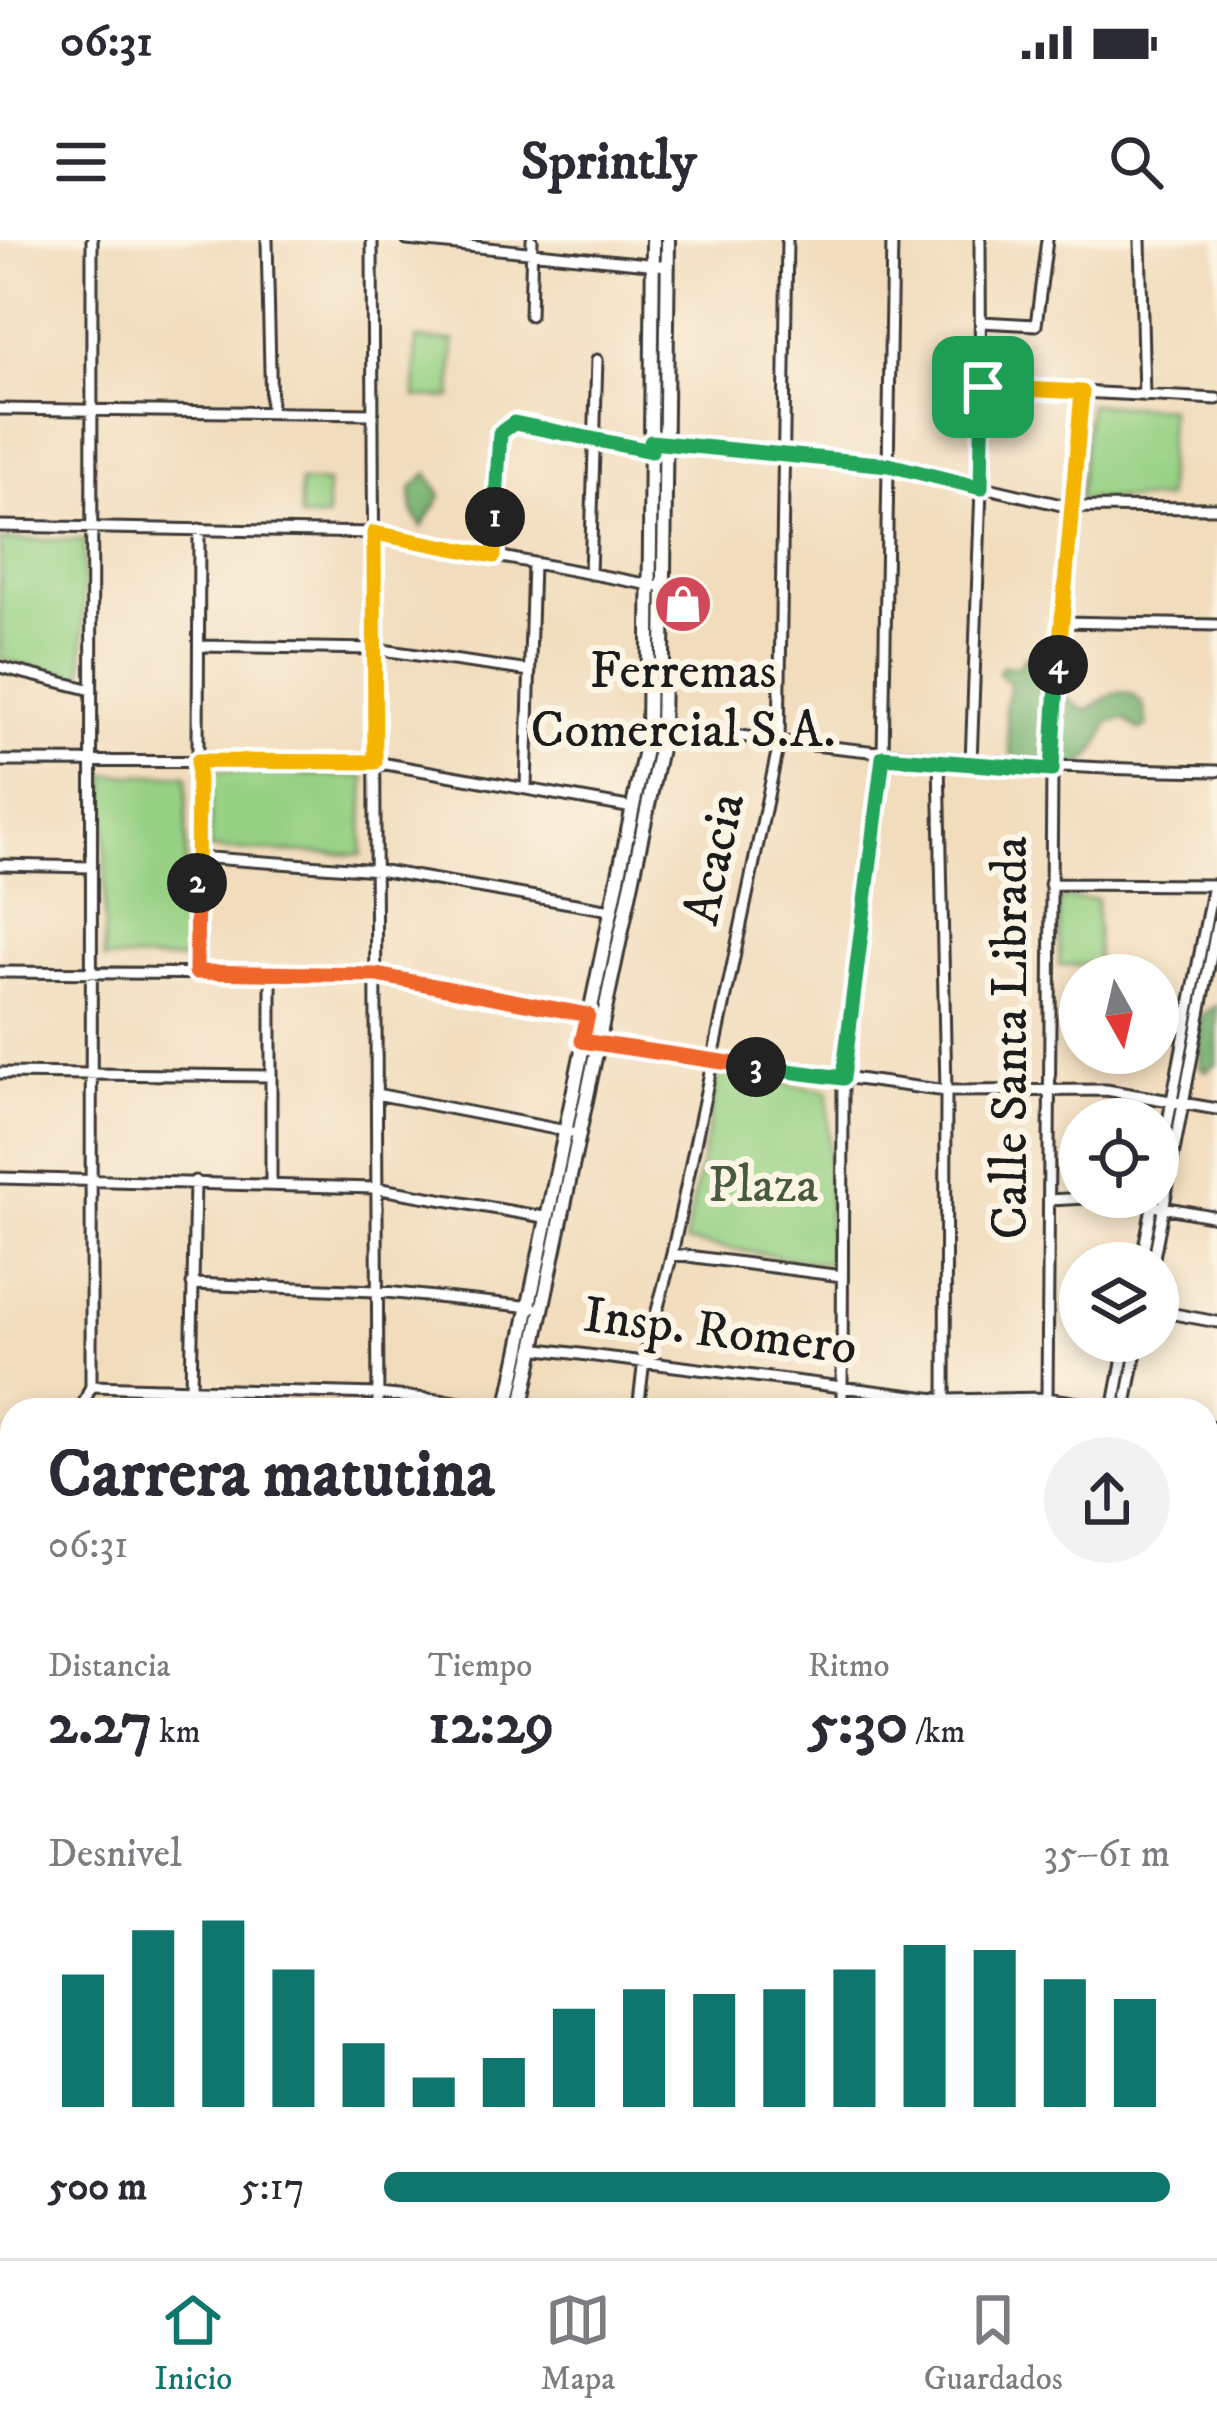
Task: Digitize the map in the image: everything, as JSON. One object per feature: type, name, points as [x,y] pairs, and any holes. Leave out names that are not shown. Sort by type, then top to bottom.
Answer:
[{"type":"street","points":[[86,1398],[92,1386],[92,240]]},
{"type":"street","points":[[267,240],[271,413]]},
{"type":"street","points":[[372,240],[377,1398]]},
{"type":"street","points":[[407,240],[660,266]]},
{"type":"street","points":[[530,315],[532,240]]},
{"type":"street","points":[[653,240],[660,266]]},
{"type":"street","points":[[589,1042],[588,1015],[608,955],[610,910],[633,808],[662,725],[656,446],[660,266],[668,240]]},
{"type":"street","name":"Acacia","points":[[639,1398],[779,743],[788,240]]},
{"type":"street","points":[[842,1398],[843,1078],[883,757],[892,240]]},
{"type":"street","points":[[971,763],[983,387],[980,240]]},
{"type":"street","points":[[981,322],[1036,325],[1047,240]]},
{"type":"street","points":[[1140,240],[1144,397]]},
{"type":"street","points":[[590,574],[597,360]]},
{"type":"street","points":[[983,387],[1217,400]]},
{"type":"street","name":"Calle Santa Librada","points":[[1047,1398],[1052,770],[1060,622],[1082,392]]},
{"type":"street","points":[[0,409],[372,414]]},
{"type":"street","points":[[494,556],[500,433],[506,425],[656,446],[889,465],[1070,507],[1217,508]]},
{"type":"street","points":[[0,526],[374,533],[657,586]]},
{"type":"street","points":[[196,972],[200,530]]},
{"type":"street","points":[[526,788],[533,563]]},
{"type":"street","points":[[514,1398],[651,754],[657,586]]},
{"type":"street","points":[[1060,622],[1217,625]]},
{"type":"street","points":[[199,646],[375,650],[530,671]]},
{"type":"street","points":[[0,668],[92,690]]},
{"type":"street","points":[[662,725],[883,757],[1052,770],[1217,771]]},
{"type":"street","points":[[939,760],[946,1091],[945,1398]]},
{"type":"street","points":[[0,761],[375,762],[633,808]]},
{"type":"street","points":[[197,857],[378,871],[610,910]]},
{"type":"street","points":[[0,865],[91,867]]},
{"type":"street","points":[[1050,884],[1215,885],[1178,1098]]},
{"type":"street","points":[[1197,999],[1217,924]]},
{"type":"street","points":[[0,972],[377,975],[588,1015]]},
{"type":"street","points":[[272,974],[272,1181]]},
{"type":"street","points":[[1197,999],[1217,1004]]},
{"type":"street","points":[[589,1042],[946,1091],[1049,1094],[1106,1090],[1164,1098]]},
{"type":"street","points":[[0,1073],[272,1076]]},
{"type":"street","points":[[376,1094],[570,1132]]},
{"type":"street","points":[[1179,1100],[1217,1109]]},
{"type":"street","points":[[516,1398],[532,1348],[532,1306],[544,1217],[570,1132]]},
{"type":"street","points":[[0,1178],[375,1187],[544,1217]]},
{"type":"street","points":[[191,1389],[195,1180]]},
{"type":"street","points":[[1048,1200],[1059,1199]]},
{"type":"street","points":[[1179,1208],[1217,1217]]},
{"type":"street","points":[[672,1254],[842,1276]]},
{"type":"street","points":[[192,1285],[376,1291],[532,1306]]},
{"type":"street","points":[[1179,1315],[1217,1322]]},
{"type":"street","name":"Insp. Romero","points":[[532,1348],[905,1398]]},
{"type":"street","points":[[1120,1398],[1124,1362]]},
{"type":"street","points":[[1122,1398],[1132,1362]]},
{"type":"street","points":[[92,1386],[413,1398]]},
{"type":"street","points":[[162,1398],[165,1388]]},
{"type":"green space","points":[[416,339],[454,341],[452,398],[415,397]]},
{"type":"green space","points":[[1089,404],[1169,408],[1166,499],[1079,499]]},
{"type":"green space","points":[[428,473],[441,496],[422,527],[413,513],[411,489]]},
{"type":"green space","points":[[300,482],[327,483],[327,518],[300,518]]},
{"type":"green space","points":[[0,540],[84,540],[83,677],[0,659]]},
{"type":"green space","points":[[1025,656],[1043,669],[1045,698],[1067,699],[1085,711],[1113,694],[1127,693],[1143,704],[1147,726],[1139,731],[1125,719],[1108,722],[1092,754],[1071,770],[1027,763],[1010,753],[1005,706],[1010,684],[998,673],[1003,666],[1018,667]]},
{"type":"green space","points":[[212,771],[365,777],[362,855],[209,849]]},
{"type":"green space","points":[[106,775],[187,775],[185,960],[104,959]]},
{"type":"green space","points":[[1059,899],[1097,899],[1097,954],[1059,954]]},
{"type":"green space","points":[[1217,1005],[1217,1064],[1206,1071],[1200,1067],[1201,1016]]},
{"type":"green space","name":"Plaza","points":[[719,1073],[828,1091],[829,1264],[685,1242]]},
{"type":"place","name":"Ferremas Comercial S.A.","points":[[683,604]]},
{"type":"route","points":[[983,387],[1082,392],[1060,622],[1052,770],[883,757],[843,1078],[582,1041],[588,1015],[377,975],[196,972],[198,761],[375,762],[374,533],[494,556],[500,433],[506,425],[651,451],[651,442],[889,465],[981,488],[983,387]]}]
